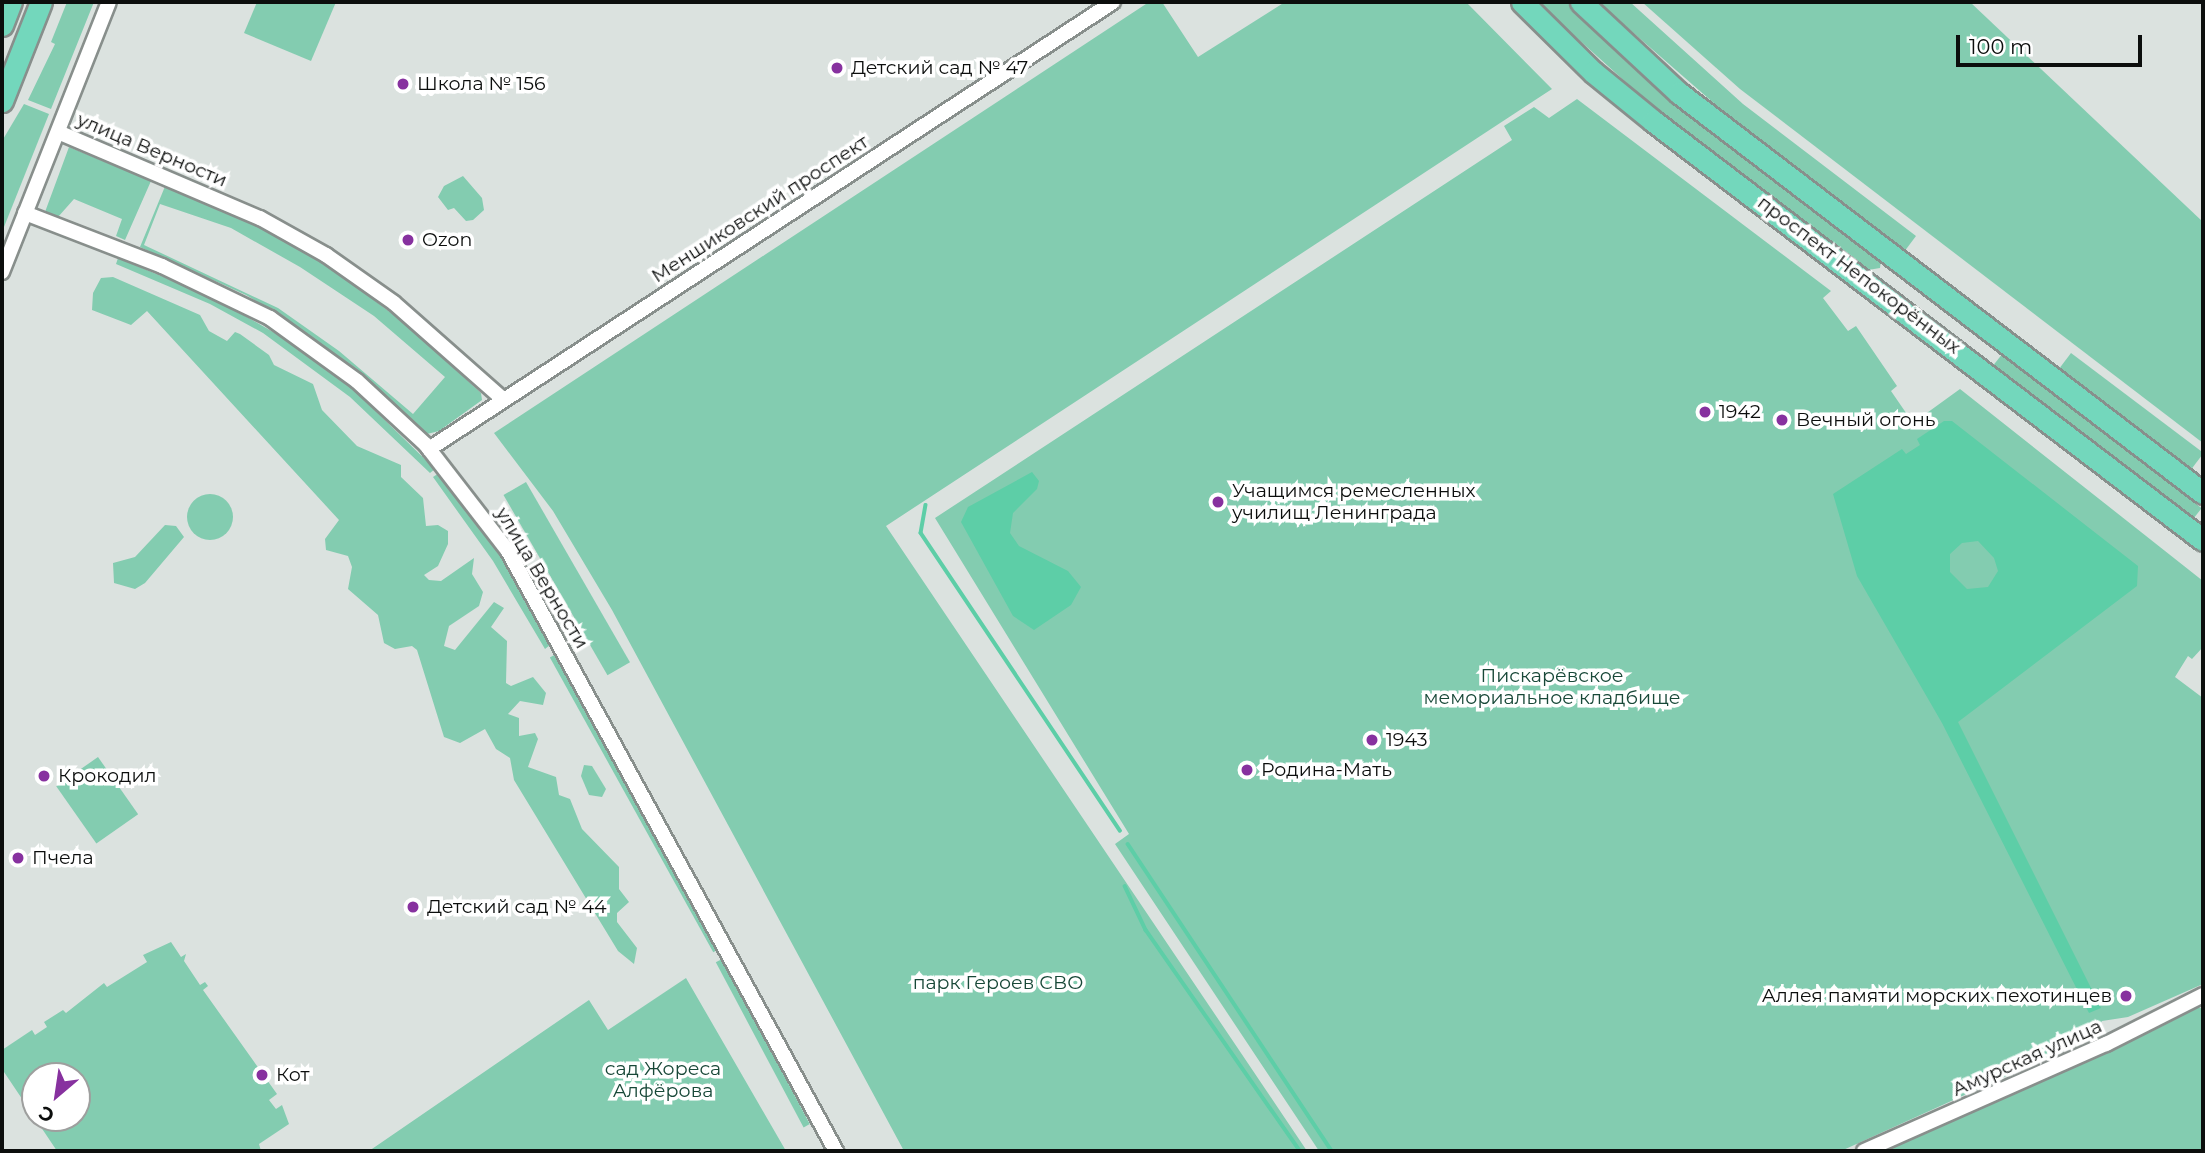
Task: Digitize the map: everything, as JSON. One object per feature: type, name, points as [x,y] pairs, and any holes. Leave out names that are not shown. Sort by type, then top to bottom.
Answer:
[{"type":"main road","points":[[2,25],[11,2]]},
{"type":"main road","points":[[2,101],[41,2]]},
{"type":"main road","name":"проспект Непокорённых","points":[[1522,2],[1593,72],[1653,121],[2203,540]]},
{"type":"main road","name":"проспект Непокорённых","points":[[1581,2],[1679,93],[2203,494]]},
{"type":"street","points":[[2,272],[109,2]]},
{"type":"street","name":"Меншиковский проспект","points":[[429,449],[1112,2]]},
{"type":"street","name":"улица Верности","points":[[58,132],[260,218],[326,255],[394,303],[503,399]]},
{"type":"street","name":"улица Верности","points":[[25,213],[173,271],[270,318],[357,381],[429,449],[508,551],[836,1151]]},
{"type":"street","name":"Амурская улица","points":[[1864,1151],[2106,1044],[2203,995]]},
{"type":"green space","points":[[67,2],[94,2],[51,109],[28,100],[55,44],[51,42]]},
{"type":"green space","points":[[257,2],[336,2],[311,61],[244,33]]},
{"type":"green space","name":"парк Героев СВО","points":[[1149,2],[1162,2],[1198,57],[1285,2],[1466,2],[1552,89],[886,526],[1307,1151],[904,1151],[612,610],[553,511],[494,433]]},
{"type":"green space","points":[[1537,2],[1568,2],[1671,99],[1881,260],[1880,268],[1868,270],[1659,112]]},
{"type":"green space","points":[[1598,2],[1630,2],[1743,104],[1916,236],[1904,252],[1732,119]]},
{"type":"green space","points":[[1642,2],[1970,2],[2203,222],[2203,443],[1740,89]]},
{"type":"green space","name":"Пискарёвское мемориальное кладбище","points":[[1577,99],[1831,291],[1823,298],[1848,331],[1856,326],[1897,386],[1891,391],[1913,423],[1960,389],[2203,581],[2203,647],[2192,659],[2188,656],[2175,677],[2203,698],[2203,984],[2128,1017],[2102,1021],[2090,1038],[1841,1151],[1319,1151],[1115,844],[1129,834],[935,518],[1512,140],[1504,126],[1534,107],[1549,118]]},
{"type":"green space","points":[[24,104],[49,114],[2,232],[2,141]]},
{"type":"green space","points":[[69,147],[151,181],[125,240],[116,236],[122,219],[74,199],[58,217],[45,212]]},
{"type":"green space","points":[[463,176],[482,198],[484,210],[473,220],[466,221],[454,208],[448,210],[438,197],[444,186]]},
{"type":"green space","points":[[166,184],[258,226],[334,270],[407,325],[481,393],[482,400],[439,431],[427,434],[348,365],[287,320],[246,295],[140,247]],"holes":[[[160,204],[231,228],[300,267],[374,316],[445,377],[413,414],[339,351],[278,308],[144,245]]]},
{"type":"green space","points":[[118,258],[214,298],[294,344],[355,391],[435,469],[430,473],[350,397],[263,333],[210,304],[116,264]]},
{"type":"green space","points":[[113,277],[200,315],[209,331],[227,341],[235,332],[240,334],[269,355],[274,365],[313,384],[322,410],[357,446],[401,465],[401,477],[423,498],[426,526],[438,525],[448,531],[448,544],[438,566],[424,575],[429,580],[441,581],[474,558],[472,574],[483,592],[479,606],[449,626],[444,646],[455,650],[494,602],[504,608],[491,627],[507,641],[506,683],[511,686],[533,677],[546,693],[543,705],[520,701],[508,714],[519,718],[519,736],[535,733],[538,739],[528,767],[556,777],[559,795],[570,799],[582,829],[619,867],[619,889],[629,902],[617,913],[617,922],[637,948],[634,964],[618,951],[514,780],[510,758],[496,749],[485,729],[460,743],[444,737],[417,650],[412,646],[395,649],[384,643],[378,615],[348,589],[352,567],[348,556],[326,550],[325,539],[339,520],[147,311],[131,325],[92,310],[93,293],[101,278]]},
{"type":"green space","points":[[2003,353],[2202,508],[2192,521],[1993,366]]},
{"type":"green space","points":[[2071,353],[2203,452],[2191,470],[2058,370]]},
{"type":"green space","points":[[439,473],[501,556],[550,645],[545,649],[493,561],[433,477]]},
{"type":"green space","points":[[526,482],[630,662],[607,675],[503,495]]},
{"type":"green space","points":[[210,494],[226,501],[233,517],[226,533],[210,540],[194,533],[187,517],[194,501]]},
{"type":"green space","points":[[165,525],[176,526],[184,537],[145,583],[135,589],[114,583],[113,563],[135,557]]},
{"type":"green space","points":[[556,654],[719,949],[713,952],[550,657]]},
{"type":"green space","points":[[98,757],[138,814],[96,844],[56,786]]},
{"type":"green space","points":[[584,765],[592,766],[606,789],[602,797],[589,795],[581,776]]},
{"type":"green space","points":[[171,942],[181,957],[186,954],[184,961],[200,985],[205,982],[208,986],[203,990],[277,1094],[269,1100],[276,1109],[282,1105],[289,1124],[259,1144],[261,1151],[57,1151],[44,1132],[91,1132],[91,1062],[21,1062],[21,1097],[2,1069],[2,1050],[32,1030],[35,1035],[47,1027],[44,1022],[63,1010],[66,1013],[104,983],[107,987],[147,962],[143,955]]},
{"type":"green space","points":[[722,959],[810,1124],[804,1127],[716,962]]},
{"type":"green space","name":"сад Жореса Алфёрова","points":[[686,978],[786,1151],[369,1151],[589,1000],[608,1030]]},
{"type":"green space","points":[[2190,1004],[2203,1009],[2203,1151],[1878,1151]]},
{"type":"shaded area","points":[[1944,421],[1952,421],[2138,566],[2137,586],[1958,722],[2101,1008],[2089,1013],[1942,723],[1857,576],[1833,494],[1902,449],[1906,454],[1920,445],[1917,439]],"holes":[[[1978,541],[1994,558],[1998,571],[1988,587],[1967,589],[1950,572],[1950,554],[1962,543]]]},
{"type":"shaded area","points":[[1032,472],[1039,481],[1037,489],[1013,513],[1010,533],[1019,546],[1068,571],[1081,587],[1071,605],[1034,630],[1013,616],[961,522],[968,507]]},
{"type":"waterway","points":[[926,505],[921,533],[1120,830]]},
{"type":"waterway","points":[[1128,844],[1332,1151]]},
{"type":"waterway","points":[[1125,886],[1146,930],[1300,1151]]},
{"type":"place","name":"Детский сад № 47","points":[[837,68]]},
{"type":"place","name":"Школа № 156","points":[[403,84]]},
{"type":"place","name":"Ozon","points":[[408,240]]},
{"type":"place","name":"1942","points":[[1705,412]]},
{"type":"place","name":"Вечный огонь","points":[[1782,420]]},
{"type":"place","name":"Учащимся ремесленных училищ Ленинграда","points":[[1218,502]]},
{"type":"place","name":"1943","points":[[1372,740]]},
{"type":"place","name":"Родина-Мать","points":[[1247,770]]},
{"type":"place","name":"Крокодил","points":[[44,776]]},
{"type":"place","name":"Пчела","points":[[18,858]]},
{"type":"place","name":"Детский сад № 44","points":[[413,907]]},
{"type":"place","name":"Аллея памяти морских пехотинцев","points":[[2126,996]]},
{"type":"place","name":"Кот","points":[[262,1075]]}]
